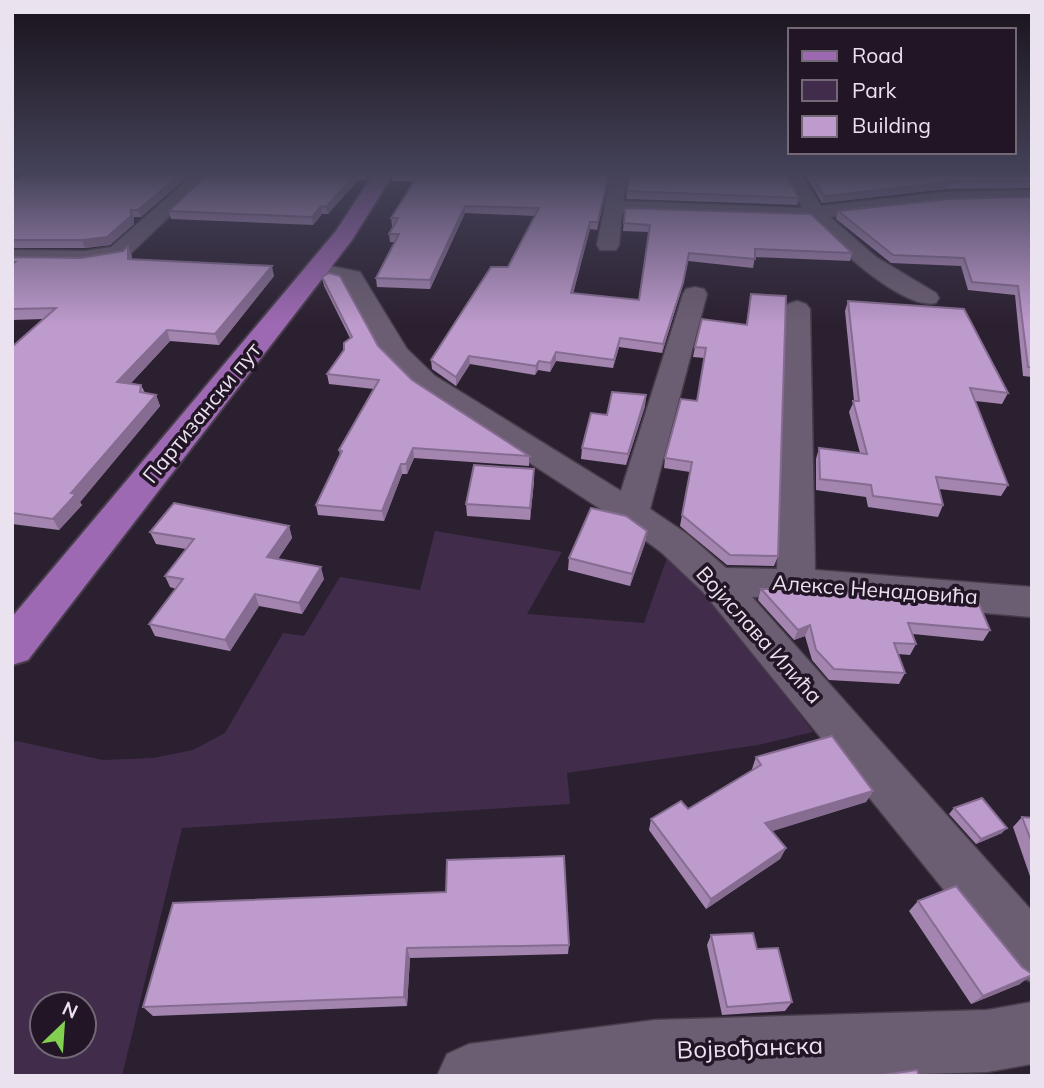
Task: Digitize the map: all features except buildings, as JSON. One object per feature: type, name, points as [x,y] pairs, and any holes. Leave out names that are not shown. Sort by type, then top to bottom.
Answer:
[{"type":"main road","name":"Партизански пут","points":[[12,649],[351,224]]},
{"type":"street","points":[[12,257],[85,258],[118,253],[150,224]]},
{"type":"street","points":[[608,245],[612,224]]},
{"type":"street","points":[[826,224],[884,274],[928,298]]},
{"type":"street","name":"Војислава Илића","points":[[316,270],[352,277],[396,354],[425,382],[631,513],[674,543],[717,582],[1032,954]]},
{"type":"street","points":[[631,513],[695,295]]},
{"type":"street","points":[[796,583],[797,309]]},
{"type":"street","name":"Алексе Ненадовића","points":[[717,582],[1030,593]]},
{"type":"street","name":"Војвођанска","points":[[469,1076],[655,1051],[987,1041],[1032,1032]]},
{"type":"green space","points":[[435,531],[562,552],[527,614],[644,623],[668,555],[699,579],[813,732],[758,745],[567,773],[570,804],[182,828],[122,1076],[12,1076],[12,740],[103,760],[153,758],[193,750],[225,733],[283,633],[304,636],[340,577],[420,590]]}]
